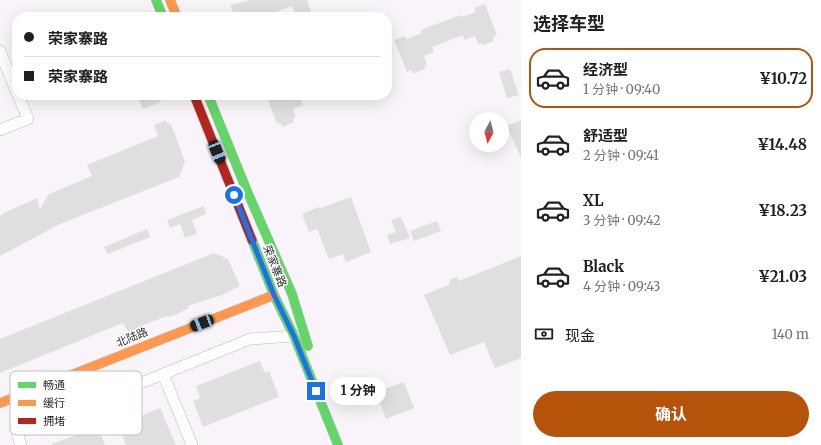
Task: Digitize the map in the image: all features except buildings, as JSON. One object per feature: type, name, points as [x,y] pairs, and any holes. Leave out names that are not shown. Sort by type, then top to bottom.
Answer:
[{"type":"street","points":[[156,0],[161,12]]},
{"type":"street","points":[[170,0],[175,12]]},
{"type":"street","points":[[0,51],[12,81]]},
{"type":"street","points":[[0,130],[28,119],[20,100]]},
{"type":"street","name":"荣家寨路","points":[[196,100],[274,295],[294,336],[338,445]]},
{"type":"street","name":"荣家寨路","points":[[210,100],[246,191],[292,294],[304,336],[348,445]]},
{"type":"street","name":"北陆路","points":[[81,371],[274,295]]},
{"type":"street","points":[[142,382],[250,339],[294,336]]},
{"type":"street","points":[[163,374],[192,445]]},
{"type":"street","name":"北陆路","points":[[0,403],[10,399]]},
{"type":"street","points":[[17,435],[21,445]]},
{"type":"traffic: fast","points":[[156,0],[161,12]]},
{"type":"traffic: fast","points":[[210,100],[247,191],[292,294],[308,346]]},
{"type":"traffic: fast","points":[[252,240],[274,295],[294,336],[338,445]]},
{"type":"traffic: slow","points":[[170,0],[175,12]]},
{"type":"traffic: slow","points":[[81,371],[274,295]]},
{"type":"traffic: slow","points":[[0,403],[10,399]]},
{"type":"traffic: jam","points":[[196,100],[252,240]]},
{"type":"route","points":[[234,195],[274,295],[294,336],[316,391]]}]
